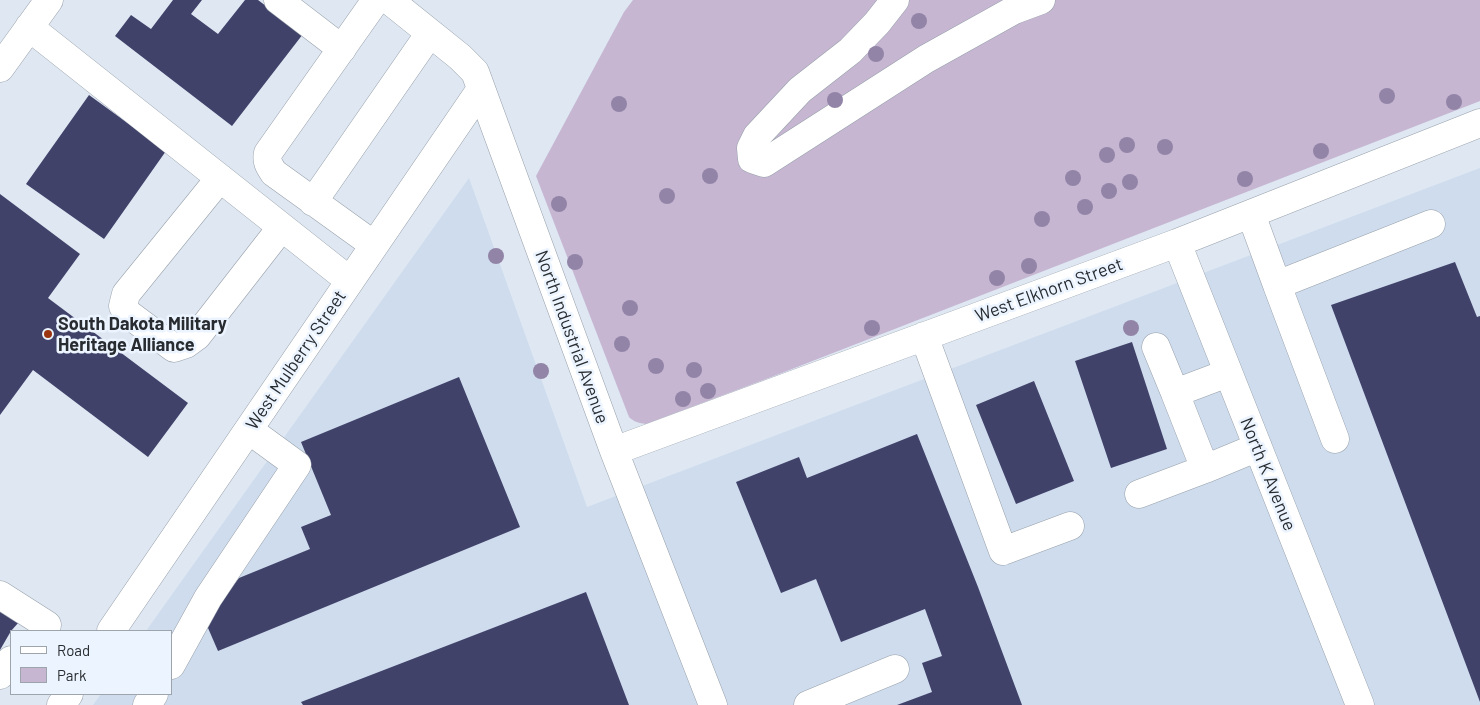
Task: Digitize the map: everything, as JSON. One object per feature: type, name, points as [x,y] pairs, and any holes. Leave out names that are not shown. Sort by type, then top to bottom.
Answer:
[{"type":"street","points":[[0,68],[49,0]]},
{"type":"street","points":[[278,0],[342,49]]},
{"type":"street","points":[[374,245],[274,174],[267,158],[268,153],[376,0]]},
{"type":"street","name":"North Industrial Avenue","points":[[389,0],[460,57],[475,72],[614,450],[713,705]]},
{"type":"street","points":[[895,0],[877,23],[850,51],[800,90],[757,136],[751,148],[752,159],[764,163],[926,60],[1014,10],[1041,0]]},
{"type":"street","points":[[29,27],[350,281]]},
{"type":"street","points":[[313,202],[430,33]]},
{"type":"street","name":"West Mulberry Street","points":[[113,630],[481,89]]},
{"type":"street","name":"West Elkhorn Street","points":[[614,450],[1177,243],[1480,123]]},
{"type":"street","points":[[220,178],[126,294],[123,306],[127,313],[174,348],[186,344],[196,336],[281,228]]},
{"type":"street","points":[[1250,214],[1335,439]]},
{"type":"street","points":[[1277,285],[1431,224]]},
{"type":"street","name":"North K Avenue","points":[[1177,243],[1360,705]]},
{"type":"street","points":[[924,336],[1002,551],[1070,526]]},
{"type":"street","points":[[1156,347],[1205,469]]},
{"type":"street","points":[[1175,394],[1228,373]]},
{"type":"street","points":[[172,663],[208,598],[297,465],[249,430]]},
{"type":"street","points":[[1139,494],[1258,447]]},
{"type":"street","points":[[0,595],[47,626],[43,630]]},
{"type":"street","points":[[0,675],[10,661]]},
{"type":"street","points":[[808,705],[895,669]]},
{"type":"shaded area","points":[[1480,168],[1480,705],[93,705],[100,695],[172,695],[172,630],[147,630],[469,178],[587,507]]},
{"type":"green space","points":[[633,0],[1480,0],[1480,101],[646,424],[637,422],[629,417],[536,176],[624,12]]},
{"type":"building","points":[[173,0],[202,0],[191,14],[218,34],[245,0],[258,0],[303,34],[232,126],[115,36],[131,15],[151,29]]},
{"type":"building","points":[[89,95],[166,151],[104,239],[26,184]]},
{"type":"building","name":"South Dakota Military Heritage Alliance","points":[[0,194],[80,254],[48,298],[188,403],[148,457],[33,370],[0,415]]},
{"type":"building","points":[[1455,262],[1477,317],[1480,316],[1480,702],[1331,305]]},
{"type":"building","points":[[1132,342],[1167,449],[1111,468],[1075,361]]},
{"type":"building","points":[[459,377],[520,527],[218,651],[205,621],[239,578],[310,549],[301,527],[331,515],[301,442]]},
{"type":"building","points":[[1034,381],[1074,481],[1016,504],[976,405]]},
{"type":"building","points":[[917,434],[978,587],[1022,705],[897,705],[932,692],[922,663],[942,656],[925,609],[841,642],[816,579],[781,593],[736,482],[799,457],[807,478]]},
{"type":"building","points":[[586,592],[629,705],[303,705],[301,702]]},
{"type":"building","points":[[0,609],[19,622],[10,630],[0,650]]},
{"type":"place","name":"South Dakota Military Heritage Alliance","points":[[48,334]]}]
